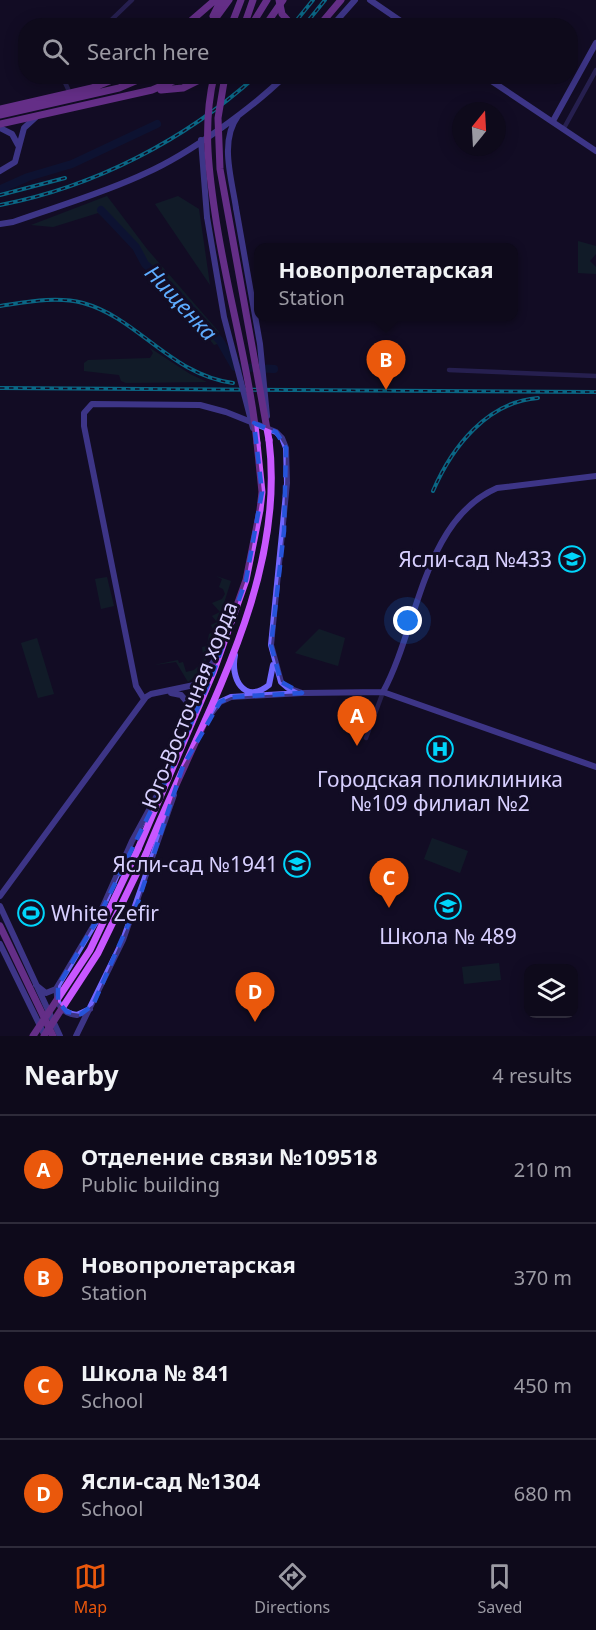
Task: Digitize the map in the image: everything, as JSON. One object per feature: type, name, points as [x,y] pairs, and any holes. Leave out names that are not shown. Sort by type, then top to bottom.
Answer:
[{"type":"main road","points":[[194,18],[215,0]]},
{"type":"main road","points":[[213,18],[221,0]]},
{"type":"main road","points":[[215,18],[229,0]]},
{"type":"main road","points":[[234,18],[241,0]]},
{"type":"main road","points":[[246,18],[253,0]]},
{"type":"main road","points":[[256,18],[267,0]]},
{"type":"main road","points":[[270,18],[281,0]]},
{"type":"main road","points":[[281,0],[282,14],[286,18]]},
{"type":"main road","points":[[326,18],[341,0]]},
{"type":"main road","points":[[339,18],[355,0]]},
{"type":"main road","points":[[370,0],[396,18]]},
{"type":"main road","points":[[578,78],[596,42]]},
{"type":"main road","points":[[0,109],[102,84]]},
{"type":"main road","points":[[0,115],[128,84]]},
{"type":"main road","points":[[152,90],[159,84]]},
{"type":"main road","points":[[152,90],[166,84]]},
{"type":"main road","points":[[0,126],[152,90],[183,88],[191,84]]},
{"type":"main road","name":"Юго-Восточная хорда","points":[[33,1036],[90,950],[138,849],[225,640],[246,580],[258,529],[262,492],[257,442],[222,257],[207,154],[207,118],[213,84]]},
{"type":"main road","name":"Юго-Восточная хорда","points":[[45,1036],[98,953],[146,854],[223,677],[262,565],[271,517],[273,473],[269,440],[233,256],[220,169],[218,118],[224,84]]},
{"type":"main road","points":[[0,224],[14,222],[126,182],[163,165],[242,111],[275,84]]},
{"type":"main road","points":[[496,84],[596,151]]},
{"type":"main road","points":[[553,121],[574,86]]},
{"type":"main road","points":[[242,111],[230,128],[228,142],[236,208],[254,310]]},
{"type":"main road","points":[[0,171],[12,165],[24,128],[39,116]]},
{"type":"main road","points":[[0,126],[14,137],[18,151]]},
{"type":"main road","points":[[201,140],[207,217],[224,316],[257,442]]},
{"type":"main road","points":[[184,152],[194,153],[202,160]]},
{"type":"main road","points":[[256,321],[264,367],[269,440]]},
{"type":"main road","points":[[144,699],[136,687],[83,419],[84,413],[92,404],[200,405],[226,412],[276,432],[282,438],[286,448],[287,483],[284,531],[272,618],[274,662],[271,680],[265,688],[250,691],[241,687],[233,675],[245,616]]},
{"type":"main road","points":[[383,693],[444,537],[463,510],[473,500],[497,488],[596,476]]},
{"type":"main road","points":[[0,896],[144,699],[151,693],[194,686],[203,681],[225,640]]},
{"type":"main road","points":[[274,662],[281,682],[288,688],[302,693]]},
{"type":"main road","points":[[164,692],[180,695],[187,702],[189,718],[185,737]]},
{"type":"main road","points":[[195,741],[215,708],[224,699],[302,693],[383,693],[596,767]]},
{"type":"main road","points":[[76,1036],[93,1005],[138,902],[183,765]]},
{"type":"main road","points":[[36,985],[46,993],[58,986],[97,920],[132,841],[169,774]]},
{"type":"main road","points":[[0,906],[18,957],[53,1036]]},
{"type":"main road","points":[[0,926],[36,985],[60,1036]]},
{"type":"main road","points":[[0,944],[45,1036]]},
{"type":"main road","points":[[58,986],[57,999],[67,1012],[81,1014],[93,1005]]},
{"type":"street","points":[[113,18],[132,0]]},
{"type":"street","points":[[564,128],[596,70]]},
{"type":"street","points":[[66,84],[68,89]]},
{"type":"street","points":[[574,86],[584,92]]},
{"type":"street","points":[[449,370],[596,376]]},
{"type":"street","points":[[366,738],[383,693]]},
{"type":"highlighted area","points":[[254,423],[276,432],[286,448],[284,531],[271,645],[281,682],[302,693],[231,697],[220,702],[183,766],[138,902],[93,1005],[81,1014],[67,1012],[58,1002],[58,986],[97,920],[169,774],[213,673],[246,580],[262,492]]},
{"type":"green space","points":[[107,196],[147,249],[219,332],[217,344],[214,345],[145,260],[98,213],[53,227],[31,225]]},
{"type":"green space","points":[[178,196],[199,209],[210,285],[155,204]]},
{"type":"green space","points":[[578,241],[596,246],[596,254],[590,261],[596,267],[596,274],[578,273]]},
{"type":"green space","points":[[150,348],[190,374],[207,382],[126,383],[121,381],[119,375],[84,371],[84,363],[88,360],[150,358],[153,353]]},
{"type":"green space","points":[[216,576],[231,581],[205,663],[198,674],[188,682],[176,662],[154,665],[178,660],[179,663],[183,662],[186,672],[194,670],[204,661],[202,647],[207,646],[209,634],[214,631],[211,625],[217,622],[212,616],[220,612],[212,603],[222,599],[225,594],[219,587],[222,579]]},
{"type":"green space","points":[[107,577],[114,606],[101,609],[95,579]]},
{"type":"green space","points":[[319,629],[345,638],[338,666],[295,653]]},
{"type":"green space","points":[[37,638],[54,694],[38,698],[21,643]]},
{"type":"green space","points":[[432,838],[468,851],[460,873],[424,859]]},
{"type":"green space","points":[[499,963],[501,980],[464,984],[462,967]]},
{"type":"waterway","name":"Нищенка","points":[[1,189],[28,177],[72,164],[157,124]]},
{"type":"waterway","name":"Нищенка","points":[[101,210],[136,247],[145,264],[172,288],[220,341],[235,367],[274,369]]},
{"type":"railway","points":[[298,18],[313,0]]},
{"type":"railway","points":[[310,18],[325,0]]},
{"type":"railway","points":[[0,205],[70,186],[137,158],[199,121],[246,84]]},
{"type":"railway","points":[[0,195],[65,178]]},
{"type":"railway","points":[[0,306],[52,300],[83,303],[103,310],[191,369],[211,378],[233,383]]},
{"type":"railway","points":[[0,388],[596,392]]},
{"type":"railway","points":[[433,491],[450,458],[461,443],[487,418],[520,401],[538,398]]},
{"type":"place","name":"Новопролетарская","points":[[386,390]]},
{"type":"place","name":"Ясли-сад №433","points":[[572,559]]},
{"type":"place","name":"Отделение связи №109518","points":[[357,746]]},
{"type":"place","name":"Городская поликлиника №109 филиал №2","points":[[440,749]]},
{"type":"place","name":"Ясли-сад №1941","points":[[297,864]]},
{"type":"place","name":"Школа № 489","points":[[448,906]]},
{"type":"place","name":"Школа № 841","points":[[389,908]]},
{"type":"place","name":"White Zefir","points":[[31,913]]},
{"type":"place","name":"Ясли-сад №1304","points":[[255,1022]]}]
